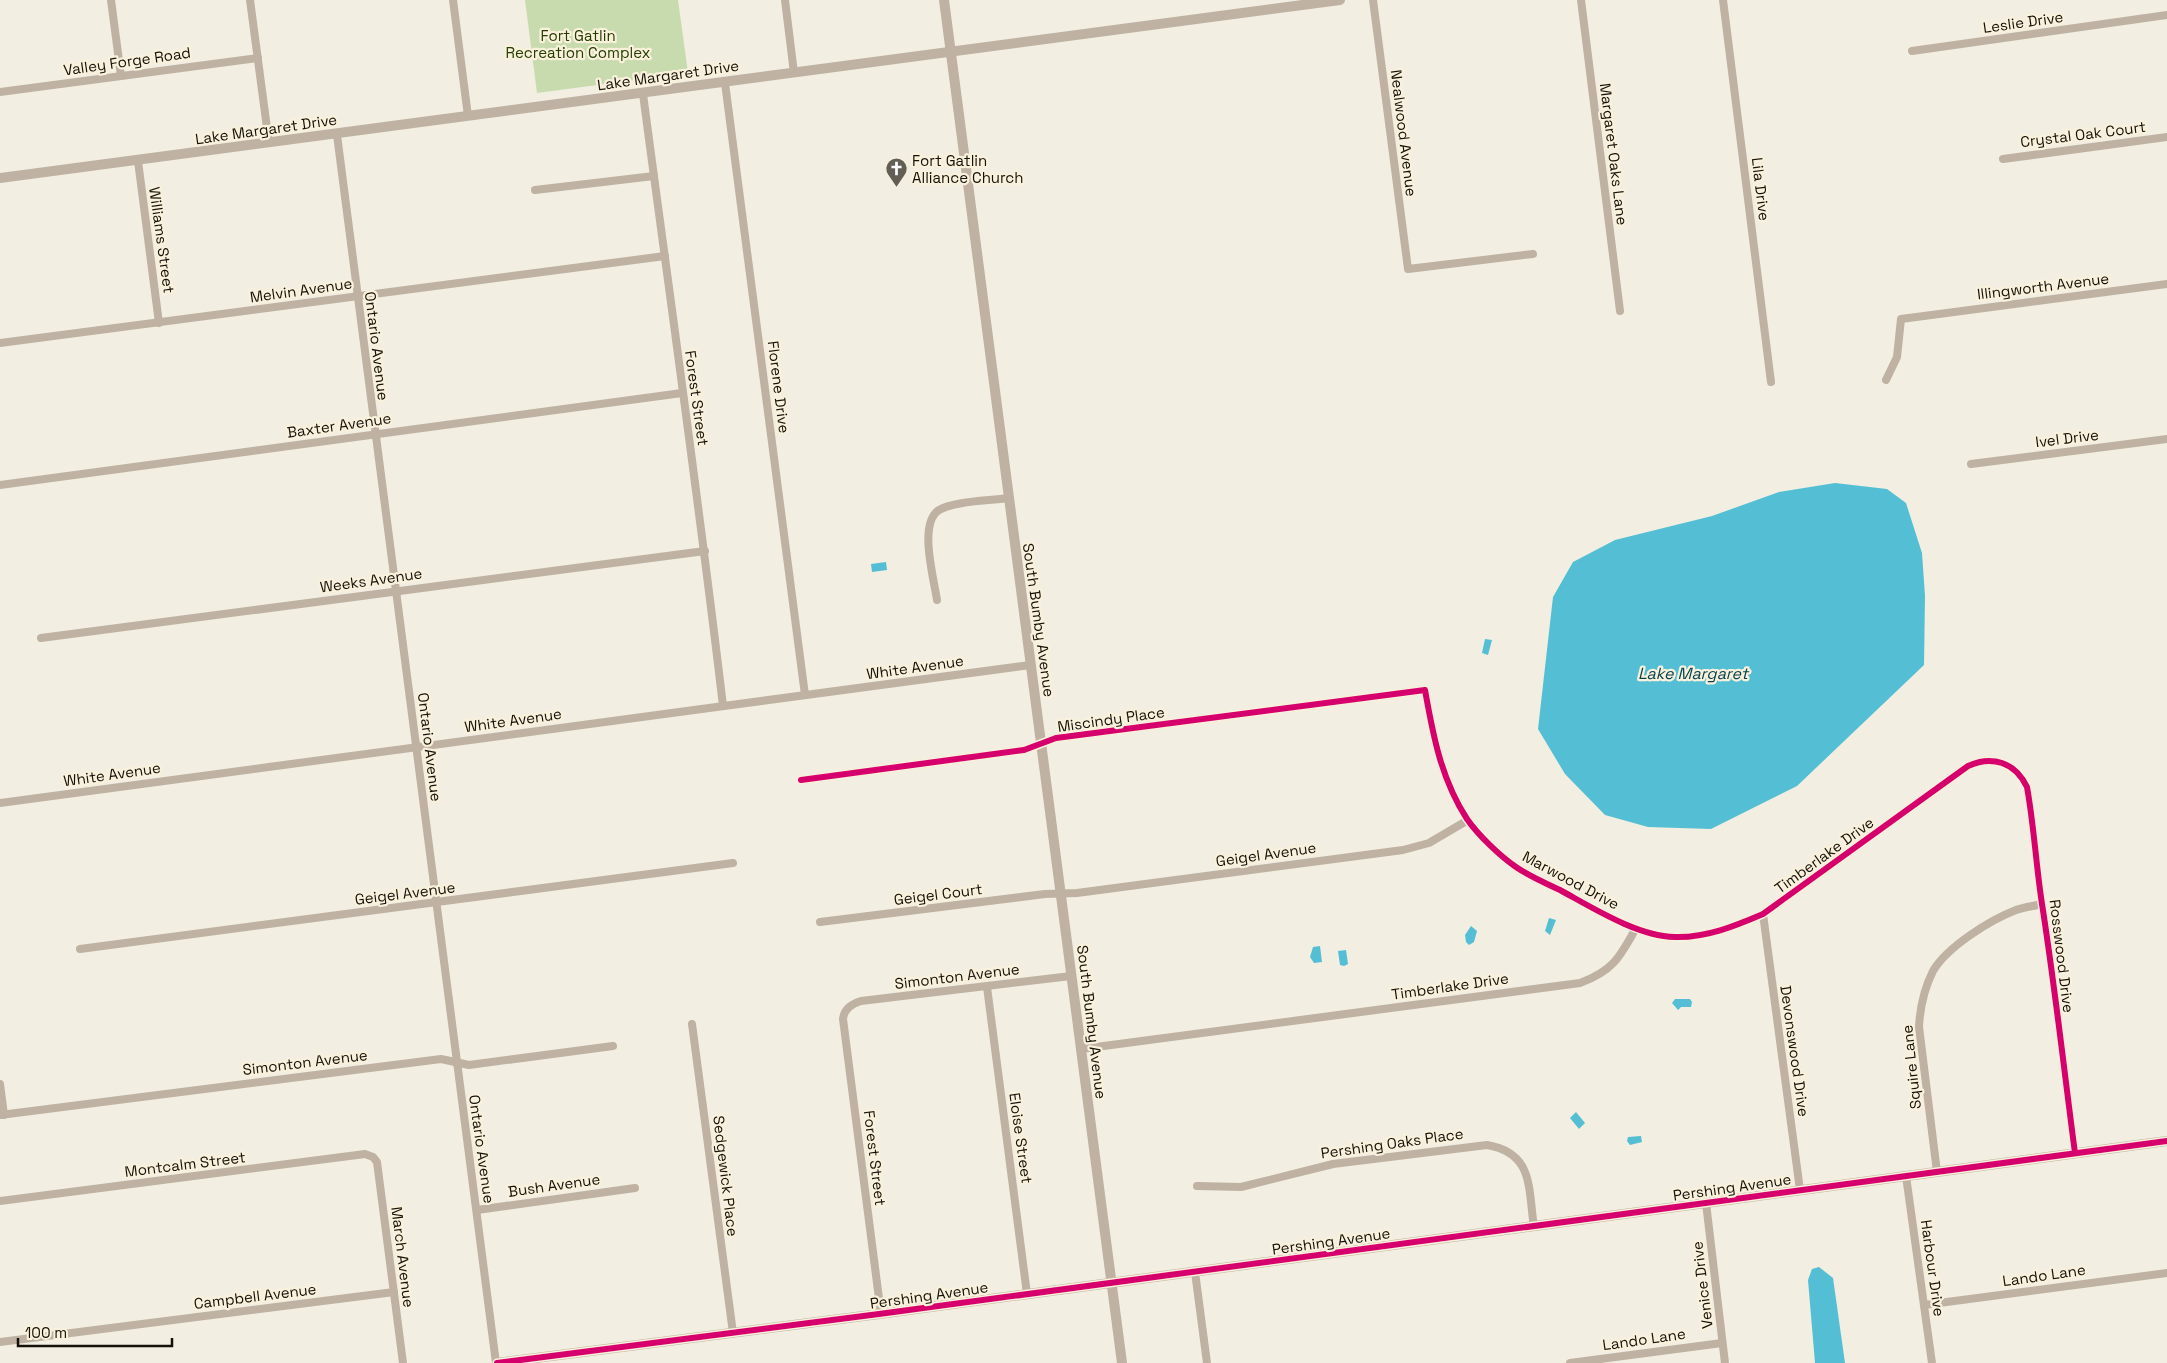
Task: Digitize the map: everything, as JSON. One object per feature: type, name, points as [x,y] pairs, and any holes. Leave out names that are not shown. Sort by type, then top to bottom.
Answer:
[{"type":"street","points":[[111,0],[121,76]]},
{"type":"street","points":[[250,0],[269,143]]},
{"type":"street","points":[[453,0],[468,116]]},
{"type":"street","points":[[785,0],[794,73]]},
{"type":"street","name":"South Bumby Avenue","points":[[944,0],[1122,1363]]},
{"type":"street","name":"Lake Margaret Drive","points":[[0,178],[336,135],[1340,0]]},
{"type":"street","name":"Nealwood Avenue","points":[[1373,0],[1408,269],[1533,254]]},
{"type":"street","name":"Margaret Oaks Lane","points":[[1581,0],[1620,311]]},
{"type":"street","name":"Lila Drive","points":[[1723,0],[1771,382]]},
{"type":"street","name":"Leslie Drive","points":[[1912,51],[2167,15]]},
{"type":"street","name":"Valley Forge Road","points":[[0,92],[258,58]]},
{"type":"street","name":"Florene Drive","points":[[725,83],[805,695]]},
{"type":"street","name":"Forest Street","points":[[643,94],[682,393],[705,551],[723,706]]},
{"type":"street","name":"Ontario Avenue","points":[[336,135],[435,903],[497,1363]]},
{"type":"street","name":"Crystal Oak Court","points":[[2003,159],[2167,138]]},
{"type":"street","name":"Williams Street","points":[[138,161],[160,323]]},
{"type":"street","points":[[535,190],[654,176]]},
{"type":"street","name":"Melvin Avenue","points":[[0,343],[664,256]]},
{"type":"street","name":"Illingworth Avenue","points":[[1886,380],[1898,357],[1901,319],[2167,284]]},
{"type":"street","name":"Baxter Avenue","points":[[0,485],[682,393]]},
{"type":"street","name":"Ivel Drive","points":[[1971,464],[2167,439]]},
{"type":"street","points":[[937,600],[927,527],[932,517],[938,511],[949,506],[1008,498]]},
{"type":"street","name":"Weeks Avenue","points":[[41,638],[705,551]]},
{"type":"street","name":"White Avenue","points":[[0,803],[1030,665]]},
{"type":"street","name":"Miscindy Place","points":[[801,780],[1024,750],[1056,738],[1425,690]]},
{"type":"street","name":"Marwood Drive","points":[[1425,690],[1438,758],[1450,787],[1468,820],[1516,867],[1636,928]]},
{"type":"street","name":"Timberlake Drive","points":[[1081,1049],[1580,983],[1597,977],[1609,969],[1621,956],[1636,928],[1661,936],[1692,936],[1728,928],[1763,914],[1968,766],[1990,759],[2013,768]]},
{"type":"street","name":"Rosswood Drive","points":[[2013,768],[2022,776],[2027,787],[2042,904],[2050,948],[2055,1002],[2075,1153]]},
{"type":"street","name":"Geigel Avenue","points":[[1060,894],[1403,850],[1429,843],[1468,820]]},
{"type":"street","name":"Geigel Avenue","points":[[80,949],[733,863]]},
{"type":"street","name":"Geigel Court","points":[[820,922],[1045,894],[1060,894]]},
{"type":"street","name":"Squire Lane","points":[[1937,1172],[1919,1027],[1920,1008],[1926,988],[1934,970],[1960,944],[2002,916],[2018,909],[2042,904]]},
{"type":"street","name":"Devonswood Drive","points":[[1763,914],[1800,1190]]},
{"type":"street","name":"Simonton Avenue","points":[[848,1008],[861,1001],[1071,976]]},
{"type":"street","name":"Eloise Street","points":[[986,986],[1027,1294]]},
{"type":"street","name":"Forest Street","points":[[848,1008],[844,1013],[843,1019],[881,1314]]},
{"type":"street","name":"Sedgewick Place","points":[[692,1024],[733,1333]]},
{"type":"street","name":"Simonton Avenue","points":[[2,1115],[441,1059],[469,1065],[613,1046]]},
{"type":"street","points":[[0,1084],[2,1115]]},
{"type":"street","name":"Pershing Avenue","points":[[497,1363],[881,1314],[2167,1141]]},
{"type":"street","name":"Pershing Oaks Place","points":[[1197,1186],[1241,1187],[1333,1164],[1487,1145],[1500,1147],[1512,1153],[1521,1162],[1527,1177],[1534,1227]]},
{"type":"street","name":"Montcalm Street","points":[[0,1201],[365,1154],[373,1156]]},
{"type":"street","name":"March Avenue","points":[[373,1156],[377,1162],[403,1363]]},
{"type":"street","name":"Harbour Drive","points":[[1906,1176],[1932,1363]]},
{"type":"street","name":"Bush Avenue","points":[[477,1210],[635,1188]]},
{"type":"street","name":"Venice Drive","points":[[1706,1203],[1725,1363]]},
{"type":"street","points":[[1195,1272],[1207,1363]]},
{"type":"street","name":"Lando Lane","points":[[1924,1306],[2167,1272]]},
{"type":"street","name":"Campbell Avenue","points":[[0,1342],[394,1292]]},
{"type":"street","name":"Lando Lane","points":[[1570,1363],[1722,1342]]},
{"type":"green space","name":"Fort Gatlin Recreation Complex","points":[[525,0],[678,0],[688,73],[537,93]]},
{"type":"water","name":"Lake Margaret","points":[[1835,483],[1887,489],[1906,503],[1922,553],[1925,596],[1924,665],[1797,786],[1711,829],[1648,827],[1605,815],[1565,774],[1538,729],[1553,597],[1573,562],[1615,540],[1712,516],[1779,492]]},
{"type":"water","points":[[886,562],[887,570],[872,572],[871,564]]},
{"type":"water","points":[[1485,639],[1492,640],[1488,655],[1482,653]]},
{"type":"water","points":[[1549,918],[1556,920],[1550,935],[1545,931]]},
{"type":"water","points":[[1471,926],[1477,931],[1474,942],[1469,945],[1466,942],[1465,935]]},
{"type":"water","points":[[1320,946],[1322,962],[1314,963],[1310,957],[1313,947]]},
{"type":"water","points":[[1346,950],[1348,964],[1340,965],[1338,951]]},
{"type":"water","points":[[1675,999],[1690,999],[1692,1002],[1691,1007],[1681,1007],[1678,1010],[1672,1003]]},
{"type":"water","points":[[1576,1112],[1585,1123],[1579,1129],[1570,1118]]},
{"type":"water","points":[[1641,1136],[1642,1142],[1630,1145],[1627,1141],[1628,1137]]},
{"type":"water","points":[[1819,1267],[1833,1278],[1845,1363],[1815,1363],[1808,1280],[1812,1269]]},
{"type":"cycle path","points":[[801,780],[1024,750],[1056,738],[1425,690],[1435,740],[1444,772],[1467,819],[1490,845],[1526,873],[1601,913],[1646,932],[1687,937],[1731,927],[1763,914],[1968,766],[1986,761],[2002,763],[2016,772],[2027,787],[2075,1153]]},
{"type":"cycle path","points":[[497,1363],[879,1314],[2167,1141]]},
{"type":"place","name":"Fort Gatlin Alliance Church","points":[[896,188]]}]
